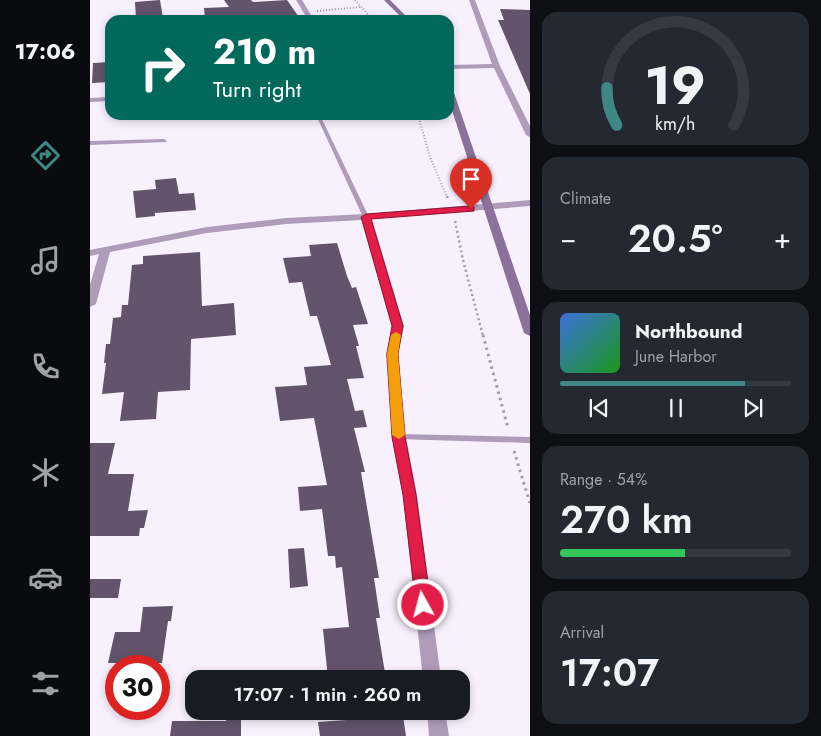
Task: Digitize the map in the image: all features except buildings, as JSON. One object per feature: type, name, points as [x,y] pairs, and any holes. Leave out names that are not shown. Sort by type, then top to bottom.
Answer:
[{"type":"main road","points":[[387,0],[402,15]]},
{"type":"main road","points":[[454,105],[530,333]]},
{"type":"street","points":[[299,0],[308,15]]},
{"type":"street","points":[[472,0],[496,66],[530,135]]},
{"type":"street","points":[[454,67],[496,66]]},
{"type":"street","points":[[90,100],[105,99]]},
{"type":"street","points":[[90,253],[207,230],[286,221],[489,208],[530,203]]},
{"type":"street","points":[[366,217],[398,326],[392,354],[399,437],[410,495],[431,670]]},
{"type":"street","points":[[90,304],[105,251]]},
{"type":"street","points":[[437,720],[439,736]]},
{"type":"lane","points":[[320,120],[366,217]]},
{"type":"lane","points":[[90,143],[164,141]]},
{"type":"lane","points":[[399,437],[530,440]]},
{"type":"path","points":[[355,0],[368,15]]},
{"type":"path","points":[[316,11],[361,7]]},
{"type":"path","points":[[419,120],[430,157],[454,210],[463,260],[530,503]]},
{"type":"slow traffic","points":[[396,335],[392,354],[399,435]]},
{"type":"route","points":[[423,605],[410,495],[399,437],[392,354],[398,326],[366,217],[471,209]]}]
